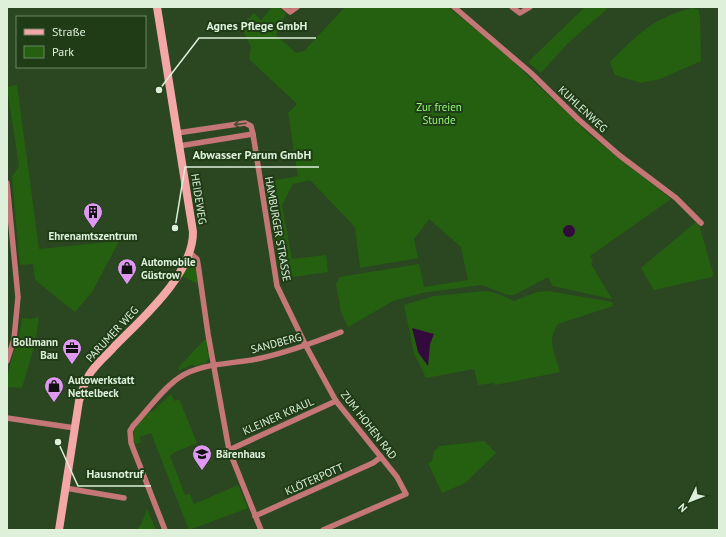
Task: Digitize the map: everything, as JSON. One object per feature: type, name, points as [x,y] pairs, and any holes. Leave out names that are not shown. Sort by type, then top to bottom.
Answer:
[{"type":"street","name":"HEIDEWEG","points":[[157,7],[193,232],[189,252]]},
{"type":"street","points":[[284,7],[290,12],[297,7]]},
{"type":"street","name":"KUHLENWEG","points":[[455,7],[531,73],[578,119],[619,155],[676,198],[701,223]]},
{"type":"street","points":[[512,7],[520,13],[530,7]]},
{"type":"street","points":[[177,134],[245,123],[251,126],[253,134],[179,146]]},
{"type":"street","name":"HAMBURGER STRASSE","points":[[253,134],[278,286],[306,346]]},
{"type":"street","points":[[7,183],[18,297],[14,338],[7,361]]},
{"type":"street","points":[[189,252],[197,259],[229,450],[261,530]]},
{"type":"street","name":"PARUMER WEG","points":[[59,530],[79,401],[89,376],[170,286],[189,252]]},
{"type":"street","name":"SANDBERG","points":[[165,530],[131,443],[130,431],[180,377],[195,370],[257,359],[306,346],[341,332]]},
{"type":"street","name":"ZUM HOHEN RAD","points":[[306,346],[336,401],[397,477],[406,494],[323,530]]},
{"type":"street","name":"KLEINER KRAUL","points":[[229,450],[336,401]]},
{"type":"street","points":[[7,418],[75,428]]},
{"type":"street","name":"KLÖTERPOTT","points":[[255,516],[373,463],[381,457]]},
{"type":"street","points":[[65,488],[124,498]]},
{"type":"green space","name":"Zur freien Stunde","points":[[272,7],[279,7],[286,14],[276,35],[296,53],[304,51],[345,7],[448,7],[502,51],[591,136],[671,199],[590,256],[593,262],[591,264],[612,299],[553,286],[548,277],[514,295],[506,294],[481,285],[422,293],[393,301],[348,327],[341,312],[336,284],[340,277],[419,264],[424,287],[468,280],[461,247],[429,219],[414,239],[418,258],[360,268],[355,227],[310,180],[293,184],[282,205],[292,259],[326,255],[328,272],[293,277],[280,276],[264,182],[298,176],[288,113],[297,104],[249,59],[251,47],[241,26],[254,13],[261,20]]},
{"type":"green space","points":[[585,7],[609,7],[567,44],[541,73],[528,62]]},
{"type":"green space","points":[[692,8],[698,9],[700,18],[701,61],[660,79],[641,83],[615,75],[610,62],[638,35],[656,22],[678,12]]},
{"type":"green space","points":[[17,85],[39,249],[119,241],[92,292],[75,312],[35,280],[33,264],[20,265],[12,177],[19,166],[7,87]]},
{"type":"green space","points":[[696,222],[700,228],[713,274],[712,277],[654,290],[641,268]]},
{"type":"green space","points":[[192,261],[195,263],[198,284],[182,276],[189,263]]},
{"type":"green space","points":[[485,291],[493,292],[514,301],[537,292],[548,291],[612,302],[613,306],[558,324],[554,330],[552,341],[560,372],[495,385],[494,383],[478,385],[474,369],[426,378],[414,353],[404,305],[434,296]]},
{"type":"green space","points":[[39,317],[35,343],[22,388],[7,387],[9,369],[19,336],[22,318],[31,319]]},
{"type":"green space","points":[[207,337],[207,352],[209,352],[209,357],[206,363],[194,366],[193,364],[180,370],[178,368]]},
{"type":"green space","points":[[171,394],[174,401],[179,399],[197,443],[173,453],[170,456],[185,495],[190,494],[194,504],[238,485],[248,508],[189,530],[151,433],[139,437],[141,442],[134,445],[133,440],[136,426],[149,411],[152,412]]},
{"type":"green space","points":[[484,441],[496,453],[465,483],[442,493],[428,463],[432,461],[434,451],[440,446]]},
{"type":"green space","points":[[147,509],[156,530],[136,530],[141,525]]},
{"type":"shaded area","points":[[569,225],[573,227],[575,231],[573,235],[569,237],[565,235],[563,231],[565,227]]},
{"type":"shaded area","points":[[412,328],[434,334],[430,344],[428,366],[418,352]]},
{"type":"place","name":"Agnes Pflege GmbH","points":[[159,90]]},
{"type":"place","name":"Abwasser Parum GmbH","points":[[175,228]]},
{"type":"place","name":"Ehrenamtszentrum","points":[[93,229]]},
{"type":"place","name":"Automobile Güstrow","points":[[127,285]]},
{"type":"place","name":"Bollmann Bau","points":[[72,365]]},
{"type":"place","name":"Autowerkstatt Nettelbeck","points":[[54,403]]},
{"type":"place","name":"Hausnotruf","points":[[58,442]]},
{"type":"place","name":"Bärenhaus","points":[[202,471]]}]
